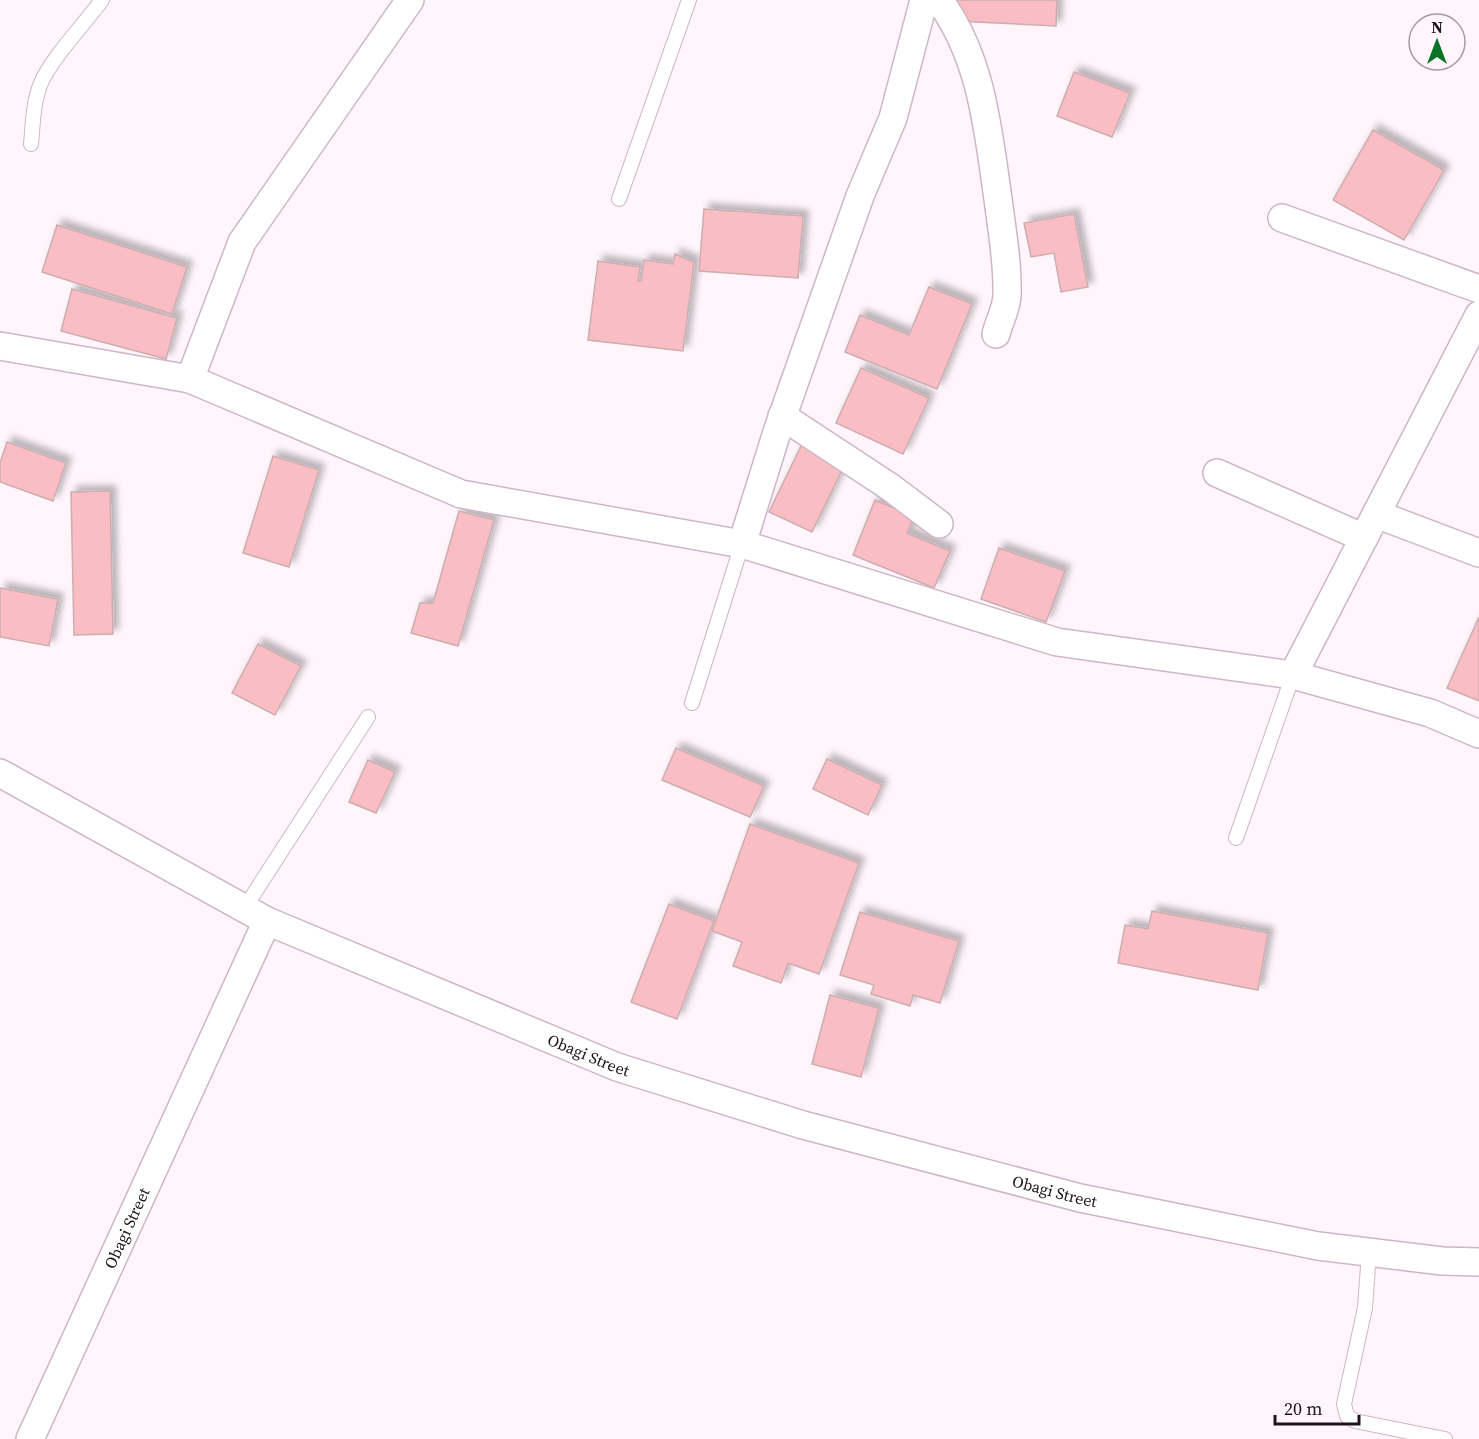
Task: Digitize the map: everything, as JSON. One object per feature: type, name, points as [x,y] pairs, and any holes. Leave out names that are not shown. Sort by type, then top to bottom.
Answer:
[{"type":"street","points":[[190,379],[242,242],[410,0]]},
{"type":"street","points":[[742,544],[783,416],[860,196],[893,117],[924,0]]},
{"type":"street","points":[[939,0],[971,57],[984,107],[1005,257],[1007,297],[996,334]]},
{"type":"street","points":[[1282,218],[1479,289]]},
{"type":"street","points":[[1293,675],[1479,315]]},
{"type":"street","points":[[0,346],[190,379],[461,494],[742,544],[1057,642],[1293,675],[1430,713],[1479,734]]},
{"type":"street","points":[[783,416],[890,487],[939,524]]},
{"type":"street","points":[[1217,473],[1364,538]]},
{"type":"street","points":[[1376,514],[1479,553]]},
{"type":"street","points":[[0,773],[256,915]]},
{"type":"street","name":"Obagi Street","points":[[30,1439],[256,915],[617,1067],[803,1125],[1080,1198],[1318,1246],[1442,1261],[1479,1262]]},
{"type":"lane","points":[[31,144],[41,84],[51,66],[102,0]]},
{"type":"lane","points":[[619,200],[689,0]]},
{"type":"lane","points":[[692,703],[742,544]]},
{"type":"lane","points":[[1236,838],[1293,675]]},
{"type":"lane","points":[[256,915],[368,717]]},
{"type":"lane","points":[[1369,1252],[1365,1308],[1344,1404],[1347,1416],[1355,1421],[1445,1439]]},
{"type":"building","points":[[956,0],[1057,0],[1056,26],[955,21]]},
{"type":"building","points":[[1074,72],[1130,93],[1112,137],[1057,116]]},
{"type":"building","points":[[1373,130],[1444,170],[1404,240],[1333,200]]},
{"type":"building","points":[[704,209],[803,216],[798,278],[699,271]]},
{"type":"building","points":[[1074,214],[1088,287],[1061,292],[1054,253],[1031,257],[1024,223]]},
{"type":"building","points":[[57,225],[187,267],[172,314],[42,272]]},
{"type":"building","points":[[675,254],[694,262],[683,351],[588,340],[598,261],[640,267],[638,281],[641,281],[644,260],[673,264]]},
{"type":"building","points":[[929,287],[972,304],[937,389],[845,352],[860,315],[909,335]]},
{"type":"building","points":[[72,289],[177,318],[166,359],[61,331]]},
{"type":"building","points":[[861,368],[929,398],[903,454],[836,423]]},
{"type":"building","points":[[7,442],[66,463],[53,501],[0,482],[0,463]]},
{"type":"building","points":[[802,444],[845,464],[812,532],[769,512]]},
{"type":"building","points":[[273,456],[319,470],[289,567],[243,553]]},
{"type":"building","points":[[110,491],[113,634],[74,635],[71,492]]},
{"type":"building","points":[[875,500],[914,516],[907,533],[950,551],[934,588],[853,555]]},
{"type":"building","points":[[459,511],[494,520],[458,646],[411,633],[420,603],[433,603]]},
{"type":"building","points":[[999,548],[1065,571],[1046,622],[981,599]]},
{"type":"building","points":[[0,588],[58,599],[49,646],[0,637]]},
{"type":"building","points":[[1479,617],[1479,701],[1447,688]]},
{"type":"building","points":[[258,644],[301,666],[275,715],[232,693]]},
{"type":"building","points":[[676,748],[764,786],[750,817],[662,780]]},
{"type":"building","points":[[827,759],[882,785],[868,815],[813,789]]},
{"type":"building","points":[[368,760],[395,772],[376,813],[349,802]]},
{"type":"building","points":[[750,824],[859,863],[819,974],[788,963],[781,983],[733,966],[742,942],[712,931]]},
{"type":"building","points":[[669,904],[714,921],[677,1019],[631,1002]]},
{"type":"building","points":[[1152,911],[1268,933],[1258,990],[1118,963],[1125,925],[1148,929]]},
{"type":"building","points":[[860,912],[959,941],[940,1003],[913,995],[910,1006],[871,994],[874,985],[840,975]]},
{"type":"building","points":[[830,995],[879,1008],[861,1077],[812,1064]]}]
